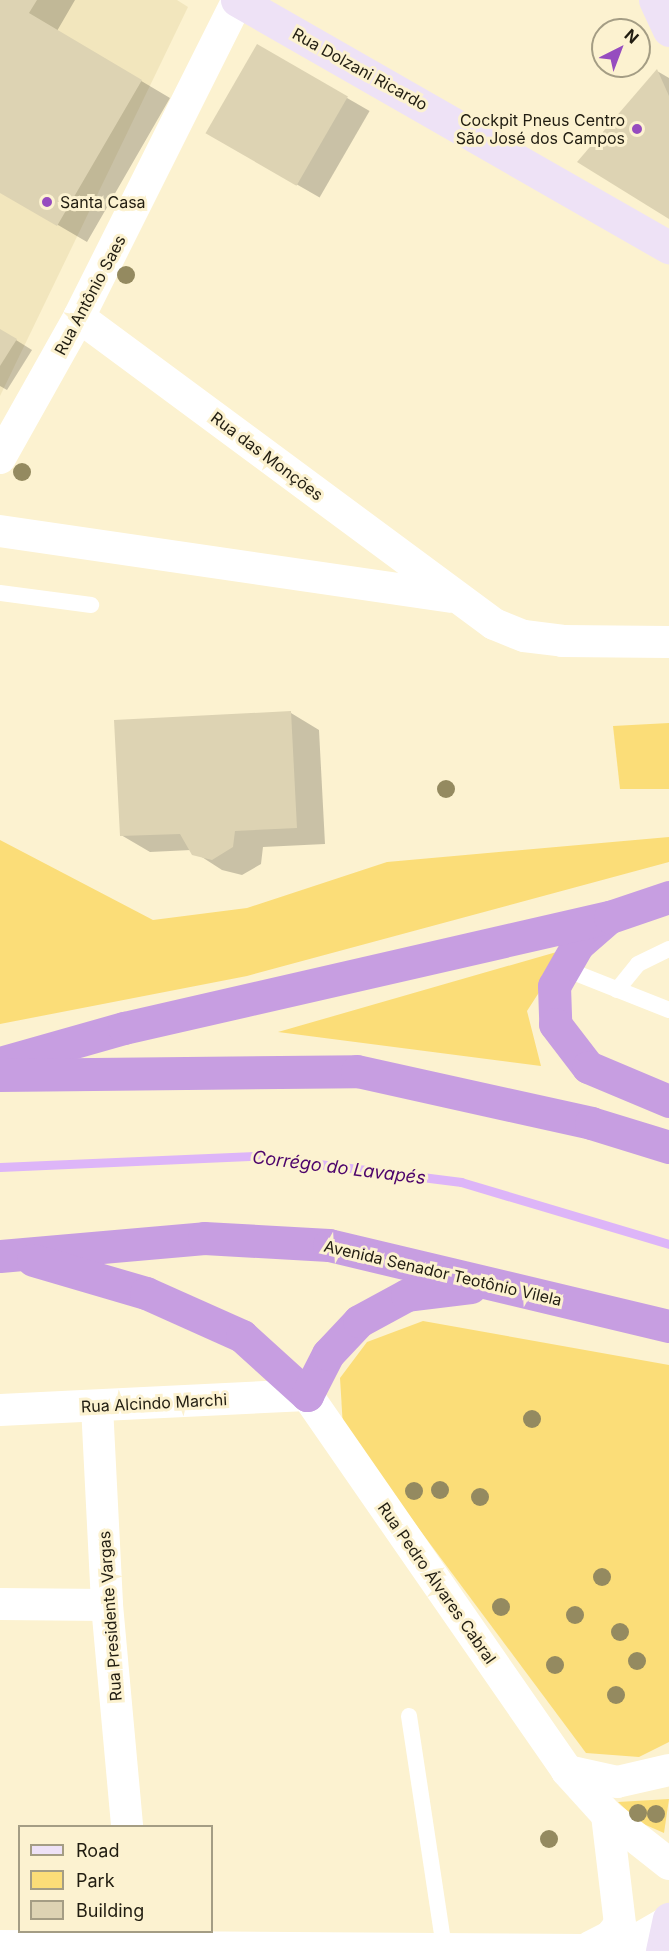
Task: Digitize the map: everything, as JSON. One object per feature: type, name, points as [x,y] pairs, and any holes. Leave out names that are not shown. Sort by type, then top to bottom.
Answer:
[{"type":"highway","points":[[0,1064],[124,1028],[610,917],[669,897]]},
{"type":"highway","points":[[610,917],[583,939],[563,968],[550,1004],[571,1050],[588,1067],[669,1101]]},
{"type":"highway","points":[[0,1075],[357,1071],[591,1123],[669,1147]]},
{"type":"highway","name":"Avenida Senador Teotônio Vilela","points":[[7,1255],[204,1238],[329,1245],[669,1326]]},
{"type":"highway","points":[[7,1255],[146,1293],[242,1336],[307,1395],[328,1354],[359,1321],[407,1295],[491,1284]]},
{"type":"main road","name":"Rua Dolzani Ricardo","points":[[238,0],[669,248]]},
{"type":"main road","points":[[662,1951],[669,1920]]},
{"type":"street","name":"Rua Antônio Saes","points":[[0,456],[80,317],[238,0]]},
{"type":"street","name":"Rua das Monções","points":[[80,317],[453,597],[524,636],[669,642]]},
{"type":"street","name":"Rua das Monções","points":[[0,531],[453,597]]},
{"type":"street","name":"Rua Alcindo Marchi","points":[[0,1410],[307,1395]]},
{"type":"street","name":"Rua Pedro Álvares Cabral","points":[[307,1395],[567,1771],[607,1815],[669,1864]]},
{"type":"street","name":"Rua Presidente Vargas","points":[[97,1406],[107,1605],[127,1825]]},
{"type":"street","points":[[0,1604],[107,1605]]},
{"type":"street","points":[[567,1771],[617,1782],[669,1770]]},
{"type":"street","points":[[585,1951],[610,1937],[620,1924],[607,1815]]},
{"type":"street","points":[[0,1946],[138,1942],[585,1951],[638,1939],[669,1920]]},
{"type":"lane","points":[[0,593],[91,604]]},
{"type":"lane","points":[[617,990],[638,964],[669,949]]},
{"type":"lane","points":[[563,968],[669,1010]]},
{"type":"lane","points":[[409,1716],[444,1947]]},
{"type":"shaded area","name":"Santa Casa","points":[[0,0],[177,0],[188,7],[0,396]]},
{"type":"green space","points":[[669,723],[669,789],[620,789],[613,726]]},
{"type":"green space","points":[[669,837],[669,862],[247,976],[0,1024],[0,840],[153,920],[247,908],[387,862]]},
{"type":"green space","points":[[567,949],[527,1011],[541,1066],[278,1032]]},
{"type":"green space","points":[[423,1321],[669,1365],[669,1742],[639,1757],[586,1753],[343,1427],[340,1378],[367,1342]]},
{"type":"green space","points":[[669,1799],[664,1833],[639,1822],[618,1802]]},
{"type":"building","points":[[0,0],[37,0],[29,13],[142,80],[57,226],[0,193]]},
{"type":"building","points":[[257,44],[348,96],[296,186],[206,133]]},
{"type":"building","name":"Cockpit Pneus Centro São José dos Campos","points":[[657,69],[669,96],[669,219],[577,162]]},
{"type":"building","points":[[0,329],[17,339],[0,366]]},
{"type":"building","points":[[291,711],[297,828],[235,831],[233,847],[212,860],[192,855],[180,834],[120,836],[114,720]]},
{"type":"waterway","name":"Corrégo do Lavapés","points":[[0,1167],[255,1156],[461,1182],[669,1244]]},
{"type":"place","name":"Cockpit Pneus Centro São José dos Campos","points":[[637,129]]},
{"type":"place","name":"Santa Casa","points":[[47,202]]}]
